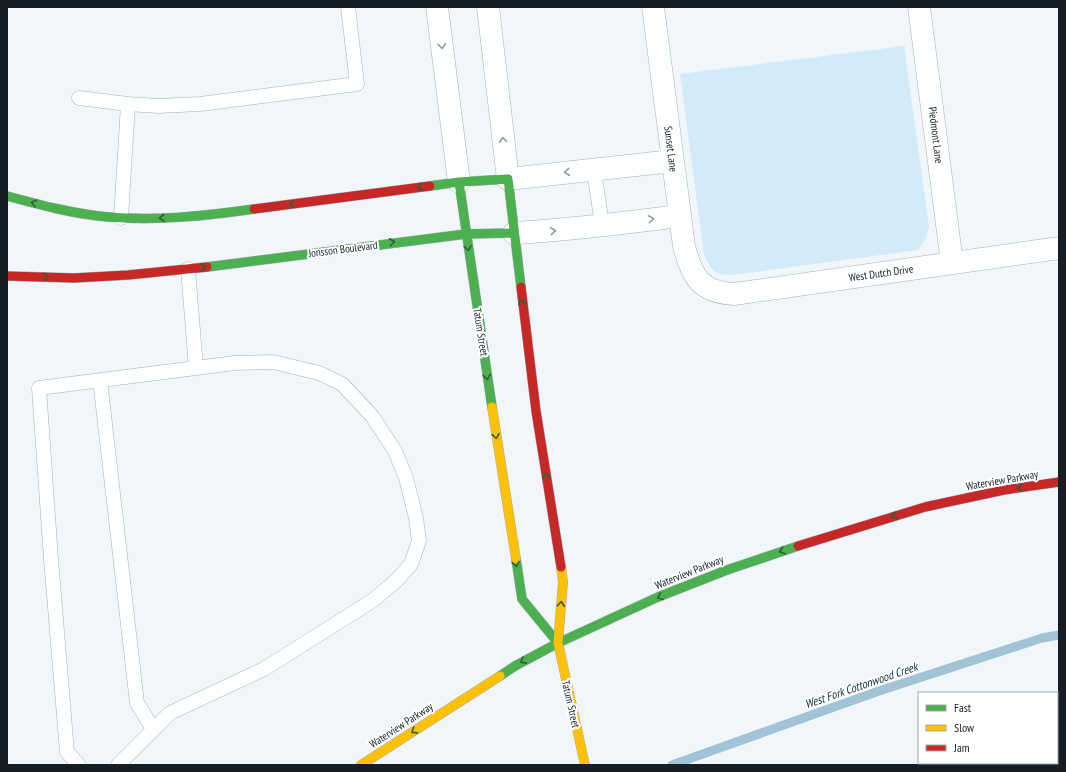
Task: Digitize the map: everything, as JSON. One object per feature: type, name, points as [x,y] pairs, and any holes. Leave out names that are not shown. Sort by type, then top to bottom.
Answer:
[{"type":"street","name":"Tatum Street","points":[[437,7],[466,234],[522,599],[558,643]]},
{"type":"street","name":"Tatum Street","points":[[488,7],[536,411],[563,582],[558,643],[585,765]]},
{"type":"street","name":"Sunset Lane","points":[[653,7],[684,246],[687,259],[692,270],[696,277],[704,285]]},
{"type":"street","name":"Piedmont Lane","points":[[919,7],[952,263]]},
{"type":"street","points":[[7,196],[59,210],[121,218],[204,216],[459,182],[594,170],[673,161]]},
{"type":"street","name":"Jonsson Boulevard","points":[[7,276],[74,278],[128,275],[188,269],[466,234],[546,231],[679,216]]},
{"type":"street","name":"West Dutch Drive","points":[[704,285],[710,290],[734,294],[1059,248]]},
{"type":"street","name":"Waterview Parkway","points":[[361,765],[515,666],[558,643],[665,595],[727,570],[818,539],[924,507],[1004,490],[1059,482]]},
{"type":"lane","points":[[79,98],[158,106],[200,104],[357,84],[348,7]]},
{"type":"lane","points":[[121,218],[128,104]]},
{"type":"lane","points":[[594,170],[602,225]]},
{"type":"lane","points":[[188,269],[196,368]]},
{"type":"lane","points":[[79,765],[67,752],[39,388],[234,363],[273,362],[300,367],[319,373],[342,384],[372,416],[395,451],[406,478],[416,518],[419,540],[410,564],[396,581],[372,600],[264,669],[170,712],[118,765]]},
{"type":"lane","points":[[100,380],[137,703],[153,729]]},
{"type":"shaded area","points":[[904,46],[929,227],[925,240],[918,250],[732,275],[721,274],[714,271],[704,255],[680,74]]},
{"type":"waterway","name":"West Fork Cottonwood Creek","points":[[672,765],[879,691],[1042,638],[1059,635]]},
{"type":"traffic: fast","points":[[430,186],[459,182],[508,179],[521,287]]},
{"type":"traffic: fast","points":[[459,182],[492,407]]},
{"type":"traffic: fast","points":[[7,196],[44,206],[95,216],[126,218],[181,217],[254,209]]},
{"type":"traffic: fast","points":[[207,267],[466,234],[514,233]]},
{"type":"traffic: fast","points":[[500,676],[515,666],[558,643],[658,597],[727,570],[798,546]]},
{"type":"traffic: fast","points":[[516,559],[522,599],[558,643]]},
{"type":"traffic: slow","points":[[492,407],[516,559]]},
{"type":"traffic: slow","points":[[561,567],[563,582],[558,643],[585,765]]},
{"type":"traffic: slow","points":[[361,765],[500,676]]},
{"type":"traffic: jam","points":[[254,209],[430,186]]},
{"type":"traffic: jam","points":[[7,276],[74,278],[128,275],[207,267]]},
{"type":"traffic: jam","points":[[521,287],[536,411],[561,567]]},
{"type":"traffic: jam","points":[[798,546],[925,507],[1004,490],[1059,482]]}]
